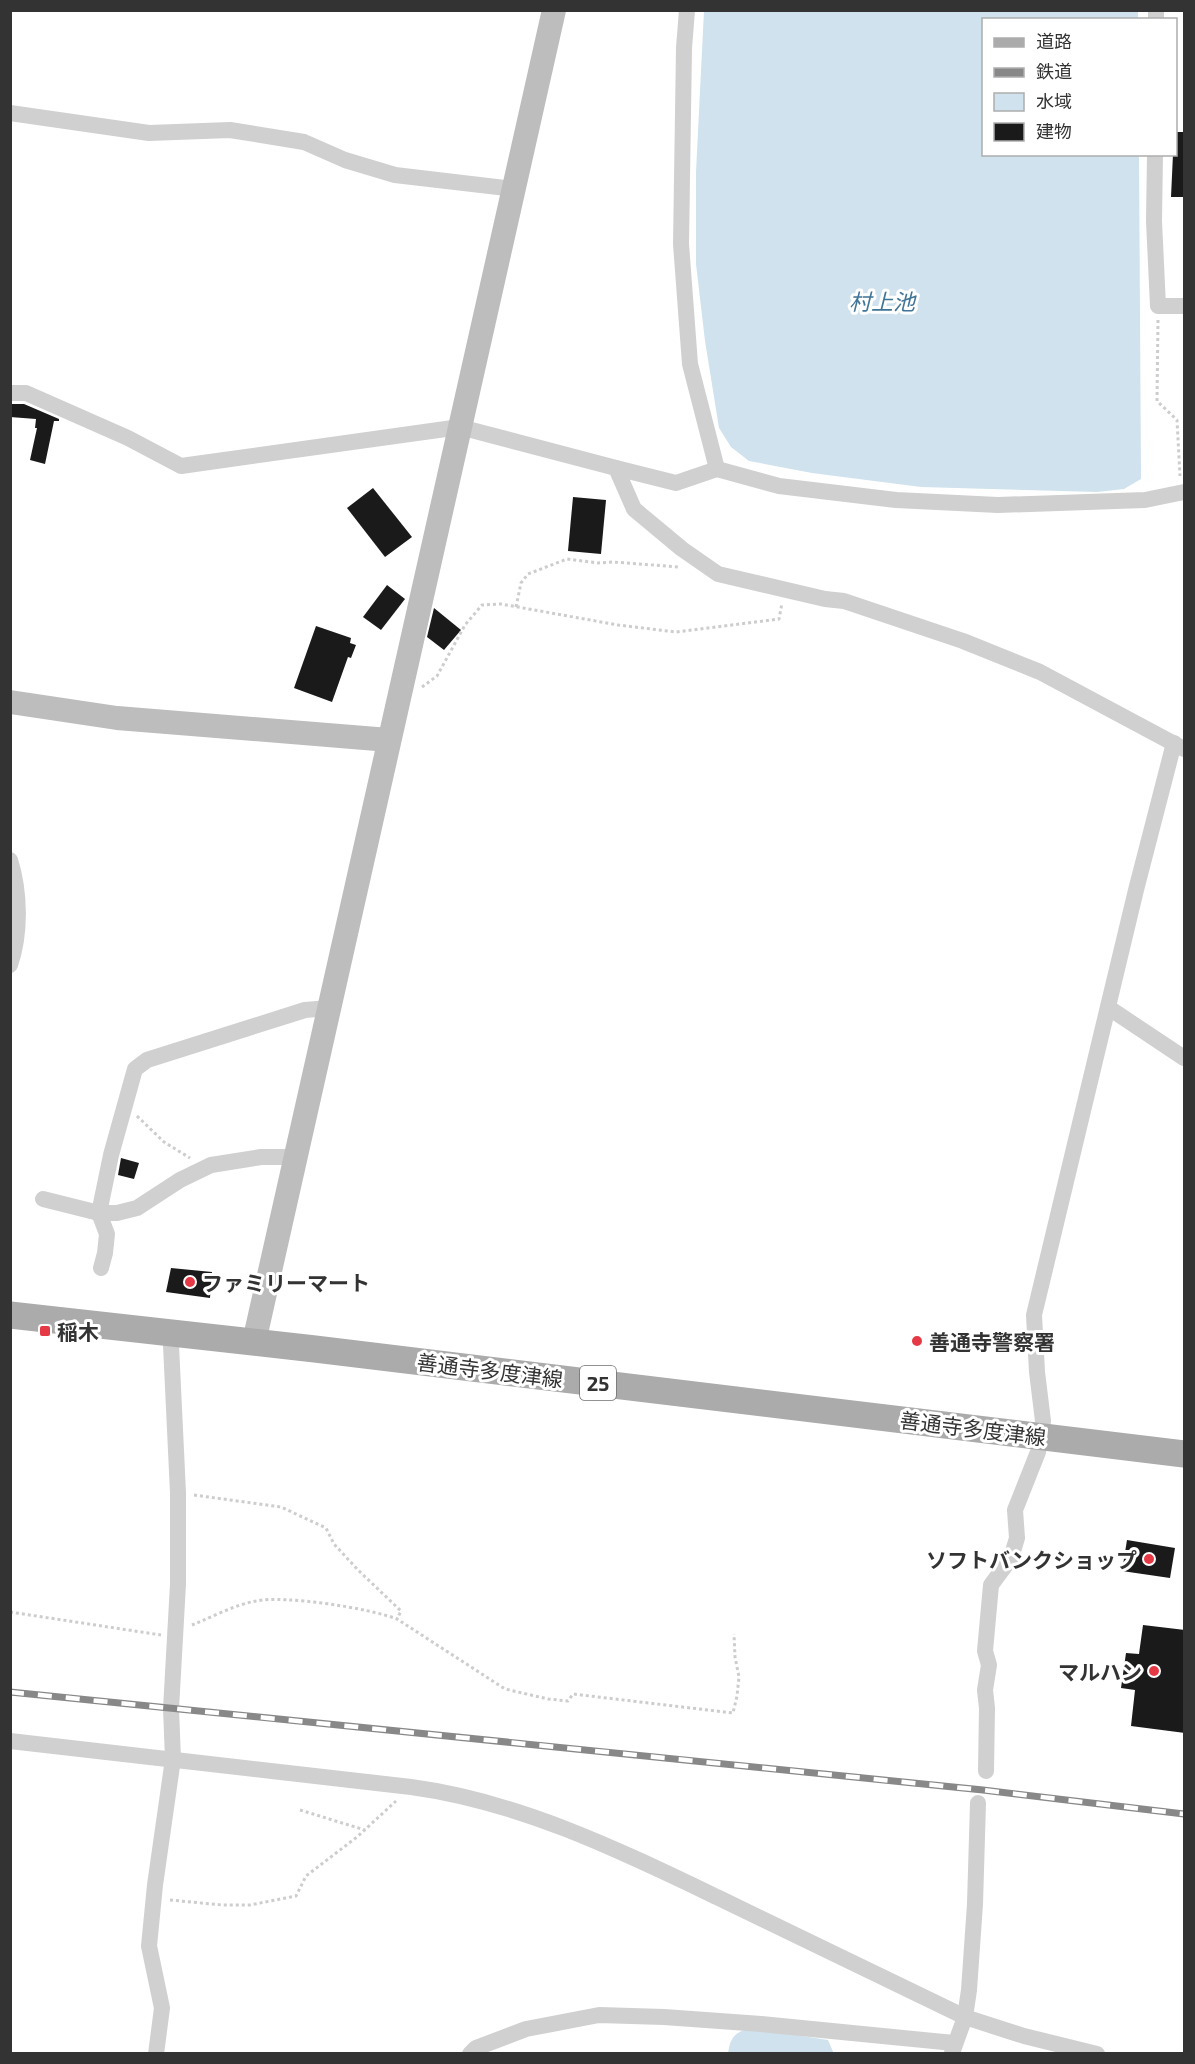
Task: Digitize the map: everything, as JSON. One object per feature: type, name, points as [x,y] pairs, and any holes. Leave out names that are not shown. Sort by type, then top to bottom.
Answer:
[{"type":"main road","name":"善通寺多度津線","points":[[10,1315],[254,1342],[1185,1454]]},
{"type":"street","points":[[254,1342],[554,10]]},
{"type":"street","points":[[687,10],[684,48],[681,243],[690,364],[717,469]]},
{"type":"street","points":[[10,113],[149,133],[230,130],[304,142],[345,159],[395,175],[514,189]]},
{"type":"street","points":[[1155,156],[1154,221],[1158,306],[1185,306]]},
{"type":"street","points":[[10,393],[26,393],[128,438],[181,466],[460,427],[676,483],[717,469],[779,486],[896,500],[998,505],[1145,500],[1183,492]]},
{"type":"street","points":[[616,468],[634,509],[682,549],[718,574],[844,602],[963,641],[1040,672],[1179,746],[1136,890],[1034,1315],[1037,1372],[1043,1421],[1038,1452],[1015,1510],[1017,1538],[1011,1558],[991,1585],[985,1651],[989,1665],[985,1690],[986,1771]]},
{"type":"street","points":[[10,702],[117,718],[388,740]]},
{"type":"street","points":[[10,860],[15,877],[18,903],[10,965]]},
{"type":"street","points":[[101,1268],[107,1234],[99,1213],[111,1155],[135,1069],[147,1060],[305,1010],[329,1008]]},
{"type":"street","points":[[1109,1008],[1185,1058]]},
{"type":"street","points":[[44,1199],[99,1213],[117,1213],[137,1208],[180,1180],[208,1166],[261,1157],[296,1157]]},
{"type":"street","points":[[156,2054],[162,2008],[149,1946],[173,1759],[171,1709],[178,1493],[171,1346],[173,1334]]},
{"type":"street","points":[[10,1741],[411,1787],[460,1795],[518,1812],[617,1849],[965,2017],[1024,2036],[1097,2054]]},
{"type":"street","points":[[470,2054],[476,2048],[526,2030],[599,2015],[761,2024],[953,2048],[965,2017],[969,1990],[975,1904],[978,1803]]},
{"type":"path","points":[[1158,306],[1157,401],[1177,420],[1183,492]]},
{"type":"path","points":[[516,607],[520,583],[528,574],[567,559],[598,563],[613,562],[710,569]]},
{"type":"path","points":[[399,696],[414,693],[437,676],[465,625],[482,605],[501,604],[618,625],[676,632],[779,619],[783,590]]},
{"type":"path","points":[[125,1105],[164,1142],[208,1166]]},
{"type":"path","points":[[178,1493],[281,1508],[326,1528],[334,1544],[401,1611],[397,1619]]},
{"type":"path","points":[[10,1612],[175,1632],[255,1601],[272,1599],[317,1603],[387,1615],[397,1619],[505,1689],[523,1695],[568,1701],[573,1694],[733,1713],[739,1677],[734,1634]]},
{"type":"path","points":[[154,1898],[241,1905],[296,1896],[306,1876],[365,1830],[411,1787]]},
{"type":"path","points":[[300,1810],[365,1830]]},
{"type":"water","name":"村上池","points":[[704,11],[1138,11],[1138,18],[982,18],[982,156],[1139,156],[1141,479],[1124,489],[1097,492],[921,487],[812,473],[749,461],[731,447],[719,428],[696,264],[696,172]]},
{"type":"water","points":[[751,2028],[828,2040],[834,2054],[728,2054],[734,2036]]},
{"type":"building","points":[[1177,132],[1185,132],[1185,197],[1171,197],[1173,156],[1177,156]]},
{"type":"building","points":[[10,404],[24,404],[59,419],[59,421],[54,421],[45,464],[30,460],[37,428],[35,428],[36,419],[10,417]]},
{"type":"building","points":[[373,488],[412,537],[385,557],[347,508]]},
{"type":"building","points":[[573,497],[606,500],[601,554],[568,551]]},
{"type":"building","points":[[387,585],[405,599],[381,630],[363,617]]},
{"type":"building","points":[[434,608],[461,630],[444,650],[427,637]]},
{"type":"building","points":[[316,626],[351,638],[350,643],[356,645],[351,658],[348,657],[332,702],[294,688]]},
{"type":"building","points":[[121,1158],[139,1163],[134,1179],[118,1175]]},
{"type":"building","name":"ファミリーマート","points":[[171,1268],[212,1272],[210,1298],[166,1292]]},
{"type":"building","name":"ソフトバンクショップ","points":[[1127,1540],[1175,1548],[1170,1578],[1122,1571]]},
{"type":"building","name":"マルハン","points":[[1143,1625],[1185,1630],[1185,1733],[1131,1726],[1135,1690],[1121,1688],[1126,1653],[1139,1654]]},
{"type":"railway","points":[[10,1692],[983,1790],[1184,1814]]},
{"type":"place","name":"ファミリーマート","points":[[190,1282]]},
{"type":"place","name":"稲木","points":[[45,1331]]},
{"type":"place","name":"善通寺警察署","points":[[917,1341]]},
{"type":"place","name":"ソフトバンクショップ","points":[[1149,1559]]},
{"type":"place","name":"マルハン","points":[[1154,1671]]}]
